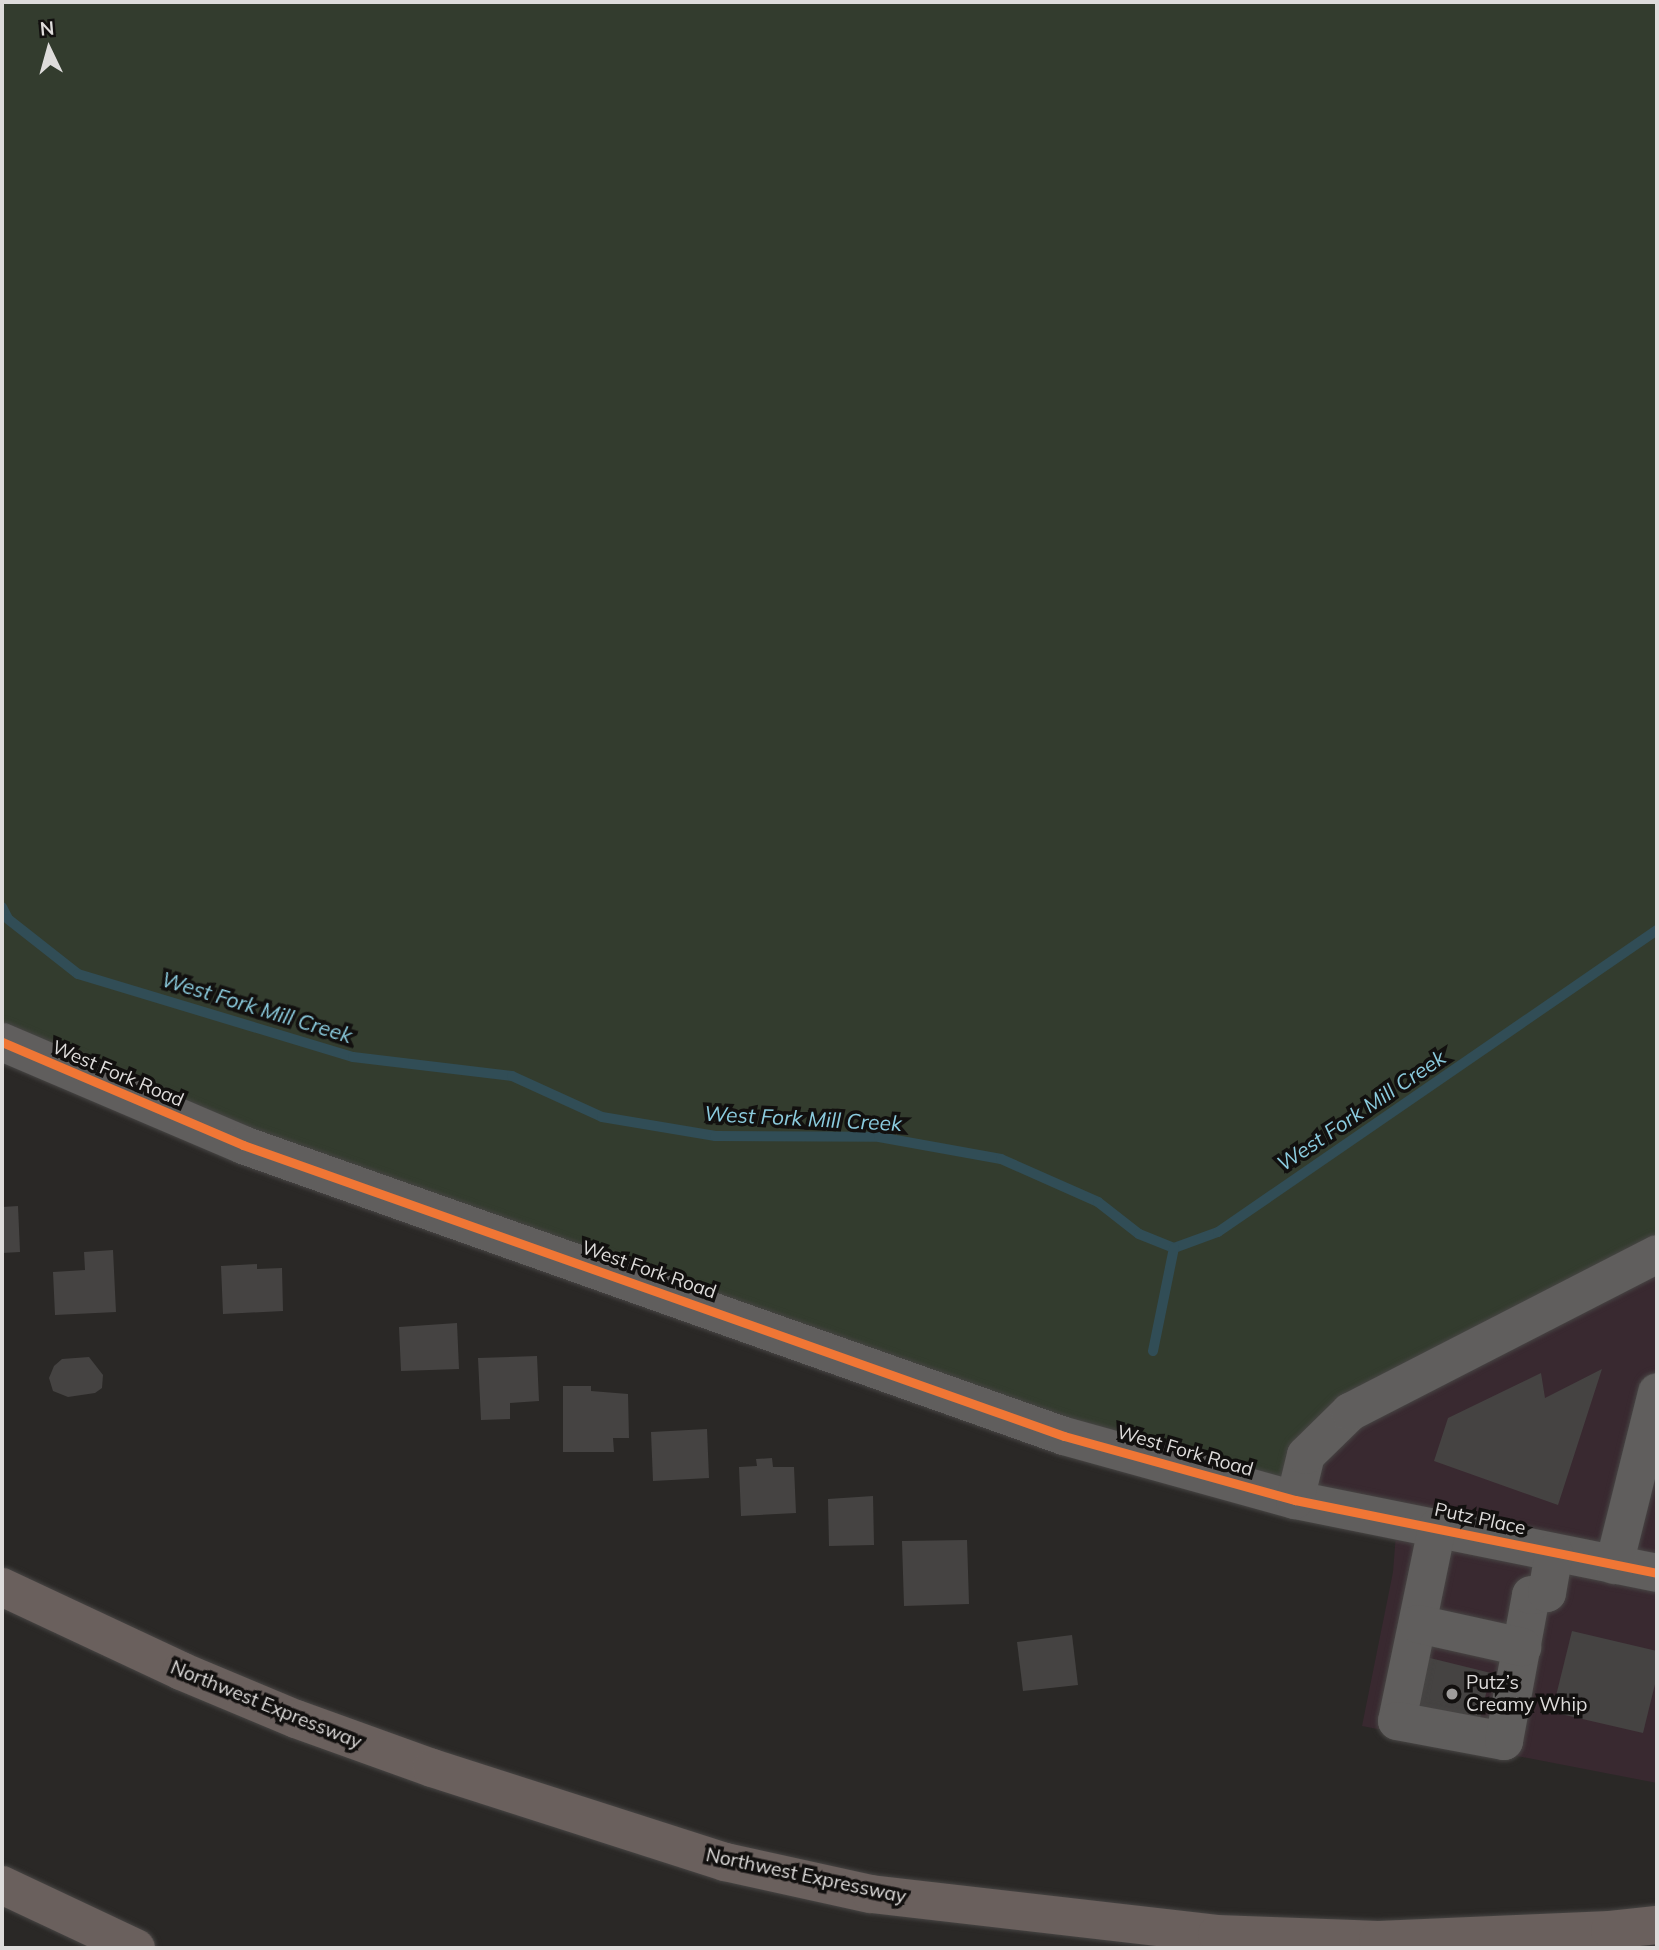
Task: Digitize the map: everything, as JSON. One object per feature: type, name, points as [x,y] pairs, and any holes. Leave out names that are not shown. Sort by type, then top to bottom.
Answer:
[{"type":"highway","name":"Northwest Expressway","points":[[2,1587],[181,1671],[296,1719],[432,1769],[724,1862],[871,1894],[1217,1934],[1378,1940],[1610,1930],[1657,1925]]},
{"type":"highway","points":[[2,1885],[136,1948]]},
{"type":"street","name":"West Fork Road","points":[[2,1042],[243,1145],[725,1316],[1064,1436],[1295,1500]]},
{"type":"street","points":[[1295,1500],[1306,1455],[1350,1412],[1657,1254]]},
{"type":"street","points":[[1614,1564],[1657,1392]]},
{"type":"street","name":"Putz Place","points":[[1295,1500],[1657,1573]]},
{"type":"street","points":[[1437,1528],[1396,1721],[1504,1741],[1531,1595],[1547,1593],[1554,1553]]},
{"type":"street","points":[[1418,1624],[1522,1647]]},
{"type":"shaded area","points":[[1657,1254],[1657,1783],[1362,1726],[1393,1572],[1397,1521],[1295,1500],[1306,1455]]},
{"type":"green space","points":[[2,2],[1657,2],[1657,1254],[1350,1412],[1295,1500],[2,1042]]},
{"type":"building","points":[[18,1206],[20,1252],[2,1253],[2,1207]]},
{"type":"building","points":[[113,1250],[116,1312],[55,1315],[53,1272],[85,1270],[84,1252]]},
{"type":"building","points":[[257,1264],[257,1269],[282,1268],[283,1311],[223,1314],[221,1266]]},
{"type":"building","points":[[457,1323],[459,1369],[401,1371],[399,1327]]},
{"type":"building","points":[[537,1356],[539,1401],[510,1403],[510,1419],[481,1420],[478,1358]]},
{"type":"building","points":[[89,1357],[103,1375],[102,1388],[95,1393],[68,1397],[53,1391],[49,1378],[54,1366],[62,1359]]},
{"type":"building","points":[[1602,1369],[1558,1505],[1434,1461],[1448,1418],[1541,1373],[1545,1398]]},
{"type":"building","points":[[563,1386],[591,1386],[591,1391],[628,1394],[629,1438],[613,1438],[614,1452],[563,1452]]},
{"type":"building","points":[[707,1429],[709,1478],[653,1481],[651,1432]]},
{"type":"building","points":[[772,1458],[773,1467],[794,1467],[796,1513],[741,1516],[739,1467],[757,1466],[756,1459]]},
{"type":"building","points":[[873,1496],[874,1545],[829,1546],[828,1499]]},
{"type":"building","points":[[967,1540],[969,1604],[904,1606],[902,1541]]},
{"type":"building","points":[[1572,1631],[1657,1651],[1657,1676],[1643,1733],[1552,1712]]},
{"type":"building","points":[[1072,1635],[1078,1685],[1023,1691],[1017,1642]]},
{"type":"building","name":"Putz’s Creamy Whip","points":[[1426,1657],[1491,1673],[1477,1731],[1413,1715]]},
{"type":"waterway","name":"West Fork Mill Creek","points":[[2,907],[8,919],[78,974],[353,1057],[512,1076],[602,1117],[715,1136],[879,1137],[1001,1159],[1098,1202],[1139,1234],[1174,1248],[1218,1232],[1657,930]]},
{"type":"waterway","points":[[1153,1351],[1174,1248]]},
{"type":"cycle path","points":[[2,1042],[243,1145],[1064,1436],[1295,1500],[1657,1573]]},
{"type":"place","name":"Putz’s Creamy Whip","points":[[1452,1694]]}]
